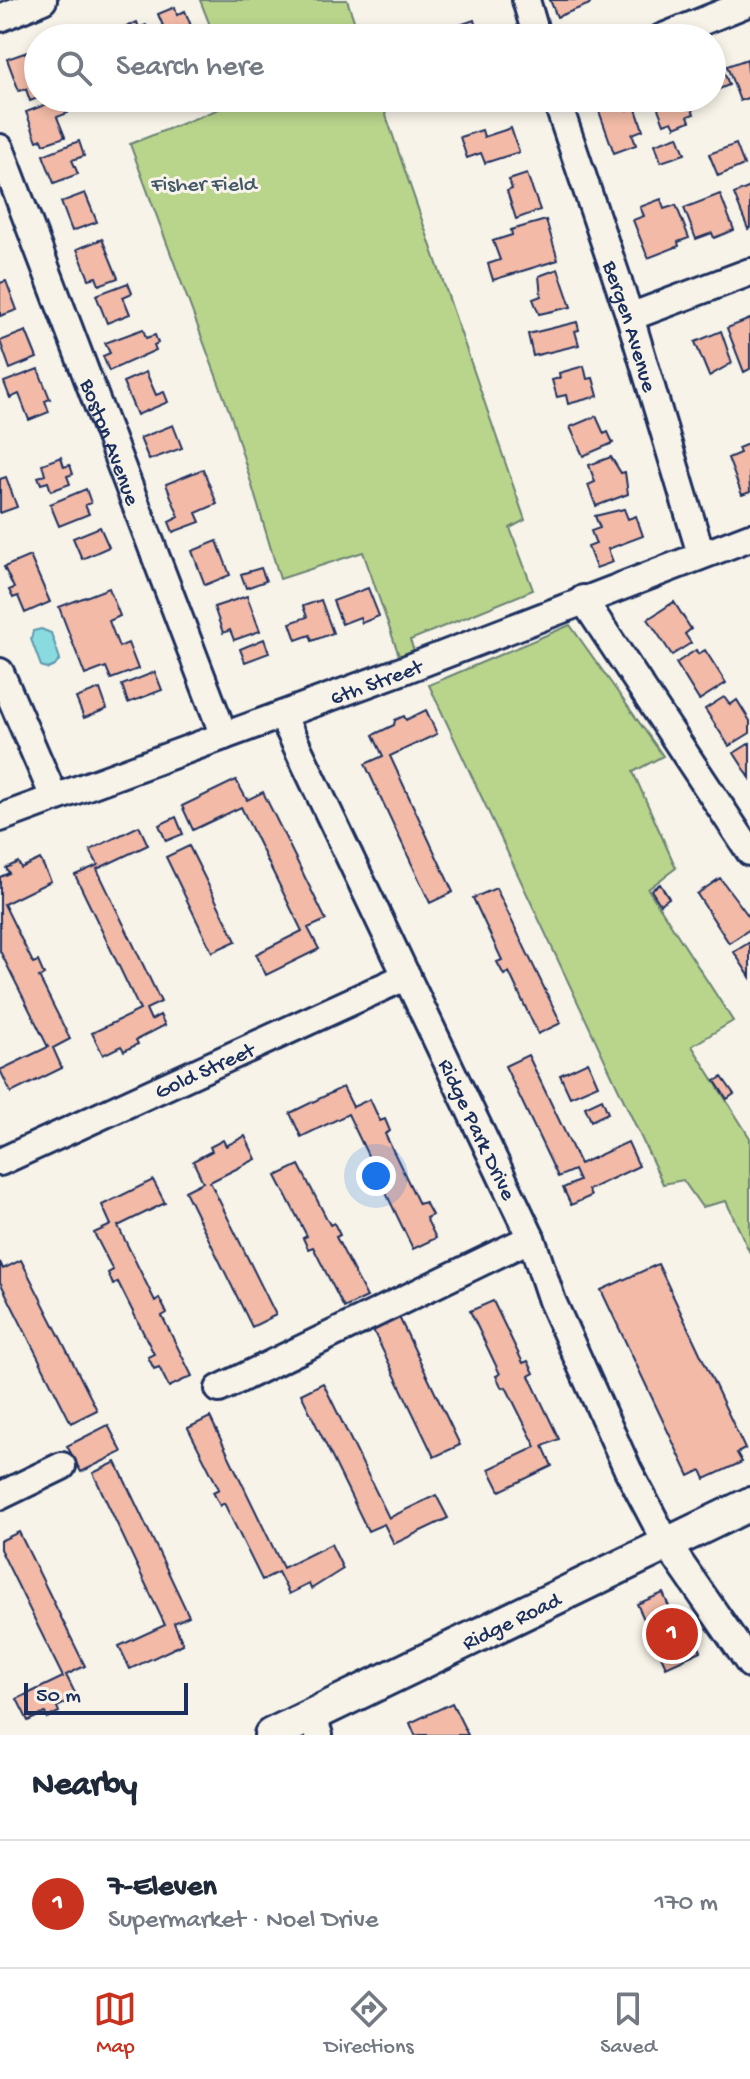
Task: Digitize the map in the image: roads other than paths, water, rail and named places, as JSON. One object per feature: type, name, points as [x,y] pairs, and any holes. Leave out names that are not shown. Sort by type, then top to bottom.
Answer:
[{"type":"main road","name":"Ridge Road","points":[[271,1735],[316,1725],[750,1504]]},
{"type":"street","points":[[0,18],[43,0]]},
{"type":"street","points":[[526,0],[533,24]]},
{"type":"street","points":[[696,24],[750,2]]},
{"type":"street","name":"Bergen Avenue","points":[[561,112],[630,317],[701,554]]},
{"type":"street","name":"Boston Avenue","points":[[0,148],[224,736]]},
{"type":"street","points":[[630,317],[750,272]]},
{"type":"street","name":"6th Street","points":[[0,818],[282,715],[750,537]]},
{"type":"street","points":[[583,599],[750,852]]},
{"type":"street","points":[[0,672],[54,797]]},
{"type":"street","name":"Ridge Park Drive","points":[[282,715],[531,1238],[552,1301],[628,1470],[667,1544],[750,1664]]},
{"type":"street","name":"Gold Street","points":[[0,1162],[407,976]]},
{"type":"street","points":[[219,1389],[531,1238]]},
{"type":"street","points":[[0,1496],[62,1466]]},
{"type":"water","points":[[41,629],[51,633],[60,659],[48,669],[41,666],[31,639],[33,631]]},
{"type":"place","name":"7-Eleven","points":[[672,1634]]},
{"type":"park label","name":"Fisher Field","points":[[204,182]]}]
